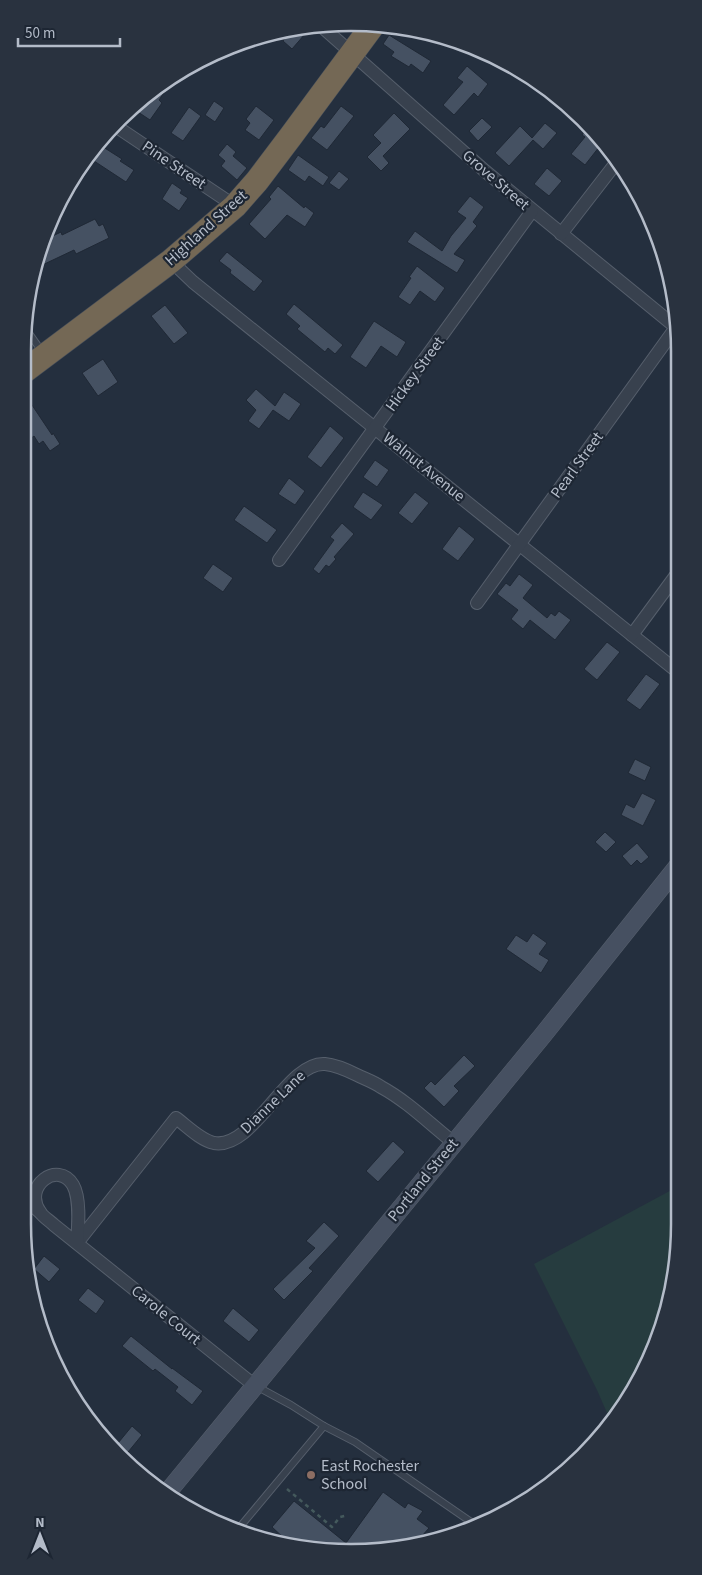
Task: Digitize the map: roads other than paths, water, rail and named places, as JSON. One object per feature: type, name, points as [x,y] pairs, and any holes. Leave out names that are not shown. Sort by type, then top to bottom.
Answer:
[{"type":"highway","name":"Highland Street","points":[[31,366],[171,261],[235,206],[257,181],[368,32]]},
{"type":"street","name":"Grove Street","points":[[328,32],[532,211],[669,321]]},
{"type":"street","name":"Pine Street","points":[[121,130],[235,206]]},
{"type":"street","points":[[561,234],[613,167]]},
{"type":"street","name":"Hickey Street","points":[[279,560],[532,211]]},
{"type":"street","name":"Walnut Avenue","points":[[171,261],[200,288],[671,666]]},
{"type":"street","name":"Pearl Street","points":[[476,603],[670,335]]},
{"type":"street","points":[[632,635],[671,583]]},
{"type":"street","name":"Portland Street","points":[[170,1488],[454,1143],[671,875]]},
{"type":"street","name":"Dianne Lane","points":[[77,1243],[176,1118],[203,1138],[214,1143],[225,1143],[236,1138],[250,1127],[310,1067],[324,1063],[341,1068],[382,1087],[454,1143]]},
{"type":"street","points":[[40,1212],[36,1188],[42,1180],[49,1176],[59,1175],[66,1178],[73,1185],[76,1195],[77,1243]]},
{"type":"street","name":"Carole Court","points":[[31,1205],[255,1386]]},
{"type":"lane","points":[[32,337],[45,356]]},
{"type":"lane","points":[[255,1386],[355,1442],[469,1521]]},
{"type":"lane","points":[[242,1524],[324,1426]]},
{"type":"place","name":"East Rochester School","points":[[311,1475]]}]
